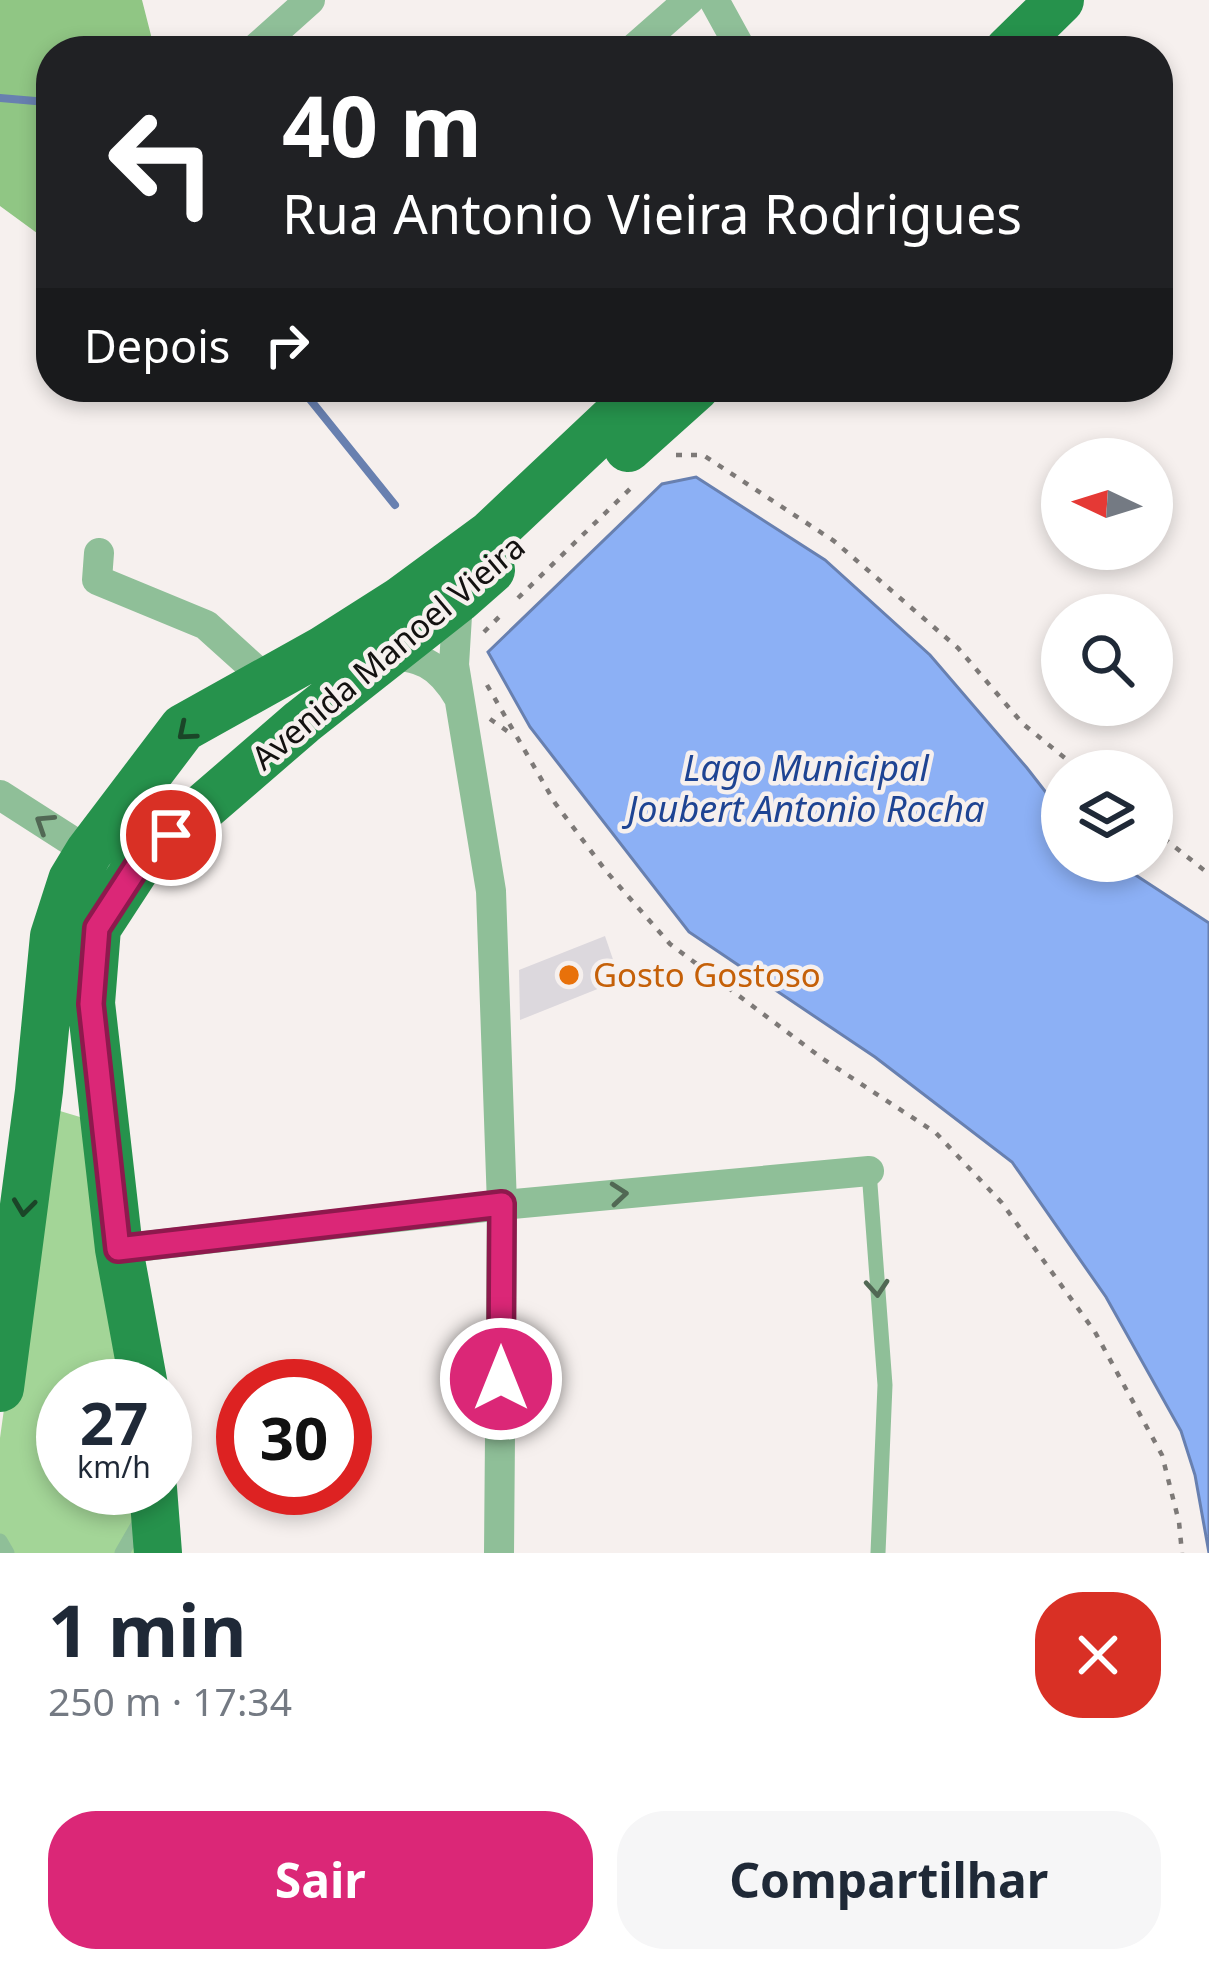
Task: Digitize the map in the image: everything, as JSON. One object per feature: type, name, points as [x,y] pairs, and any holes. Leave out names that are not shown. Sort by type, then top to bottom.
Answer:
[{"type":"main road","points":[[1023,36],[1060,0]]},
{"type":"main road","points":[[1064,36],[1100,0]]},
{"type":"main road","name":"Avenida Manoel Vieira","points":[[0,1388],[54,935],[72,880],[89,852],[183,728],[400,602],[490,534],[630,402]]},
{"type":"main road","name":"Avenida Manoel Vieira","points":[[139,1359],[118,1249],[91,1004],[97,928],[140,862],[265,752],[389,653],[466,621],[681,402]]},
{"type":"main road","points":[[255,689],[254,698],[272,716],[265,752]]},
{"type":"main road","points":[[155,1515],[158,1553]]},
{"type":"street","points":[[270,36],[310,0]]},
{"type":"street","points":[[649,36],[689,0]]},
{"type":"street","points":[[714,0],[734,36]]},
{"type":"street","points":[[99,553],[97,580],[206,625],[255,689]]},
{"type":"street","points":[[466,621],[454,665],[473,693],[491,891],[502,1204],[499,1553]]},
{"type":"street","points":[[323,650],[421,658],[473,693]]},
{"type":"street","points":[[0,794],[89,852]]},
{"type":"street","points":[[118,1249],[502,1204],[869,1171]]},
{"type":"lane","points":[[869,1171],[884,1385],[878,1553]]},
{"type":"lane","points":[[122,1553],[142,1515]]},
{"type":"lane","points":[[0,1541],[7,1553]]},
{"type":"path","points":[[658,460],[703,455],[834,542],[958,648],[1023,724],[1055,750]]},
{"type":"path","points":[[466,621],[643,476]]},
{"type":"path","points":[[473,693],[606,871],[670,944],[823,1059],[937,1133],[1003,1203],[1095,1332],[1162,1455],[1182,1553]]},
{"type":"path","points":[[1173,846],[1209,874]]},
{"type":"green space","points":[[0,0],[142,0],[151,36],[36,36],[36,232],[0,206]]},
{"type":"green space","points":[[60,1111],[80,1117],[89,1128],[134,1359],[36,1359],[36,1515],[149,1515],[152,1553],[0,1553],[0,1438],[44,1121]]},
{"type":"water","name":"Lago Municipal Joubert Antonio Rocha","points":[[696,477],[825,560],[930,655],[1041,786],[1041,882],[1146,882],[1209,923],[1209,1553],[1195,1475],[1181,1431],[1106,1297],[1012,1162],[875,1057],[689,932],[530,727],[488,652],[662,484]]},
{"type":"building","name":"Gosto Gostoso","points":[[605,936],[620,980],[520,1020],[519,970]]},
{"type":"waterway","points":[[0,98],[36,101]]},
{"type":"waterway","points":[[312,402],[395,505]]},
{"type":"place","name":"Gosto Gostoso","points":[[569,975]]},
{"type":"route","points":[[171,835],[140,862],[97,928],[91,1004],[118,1249],[502,1204],[501,1379]]}]
